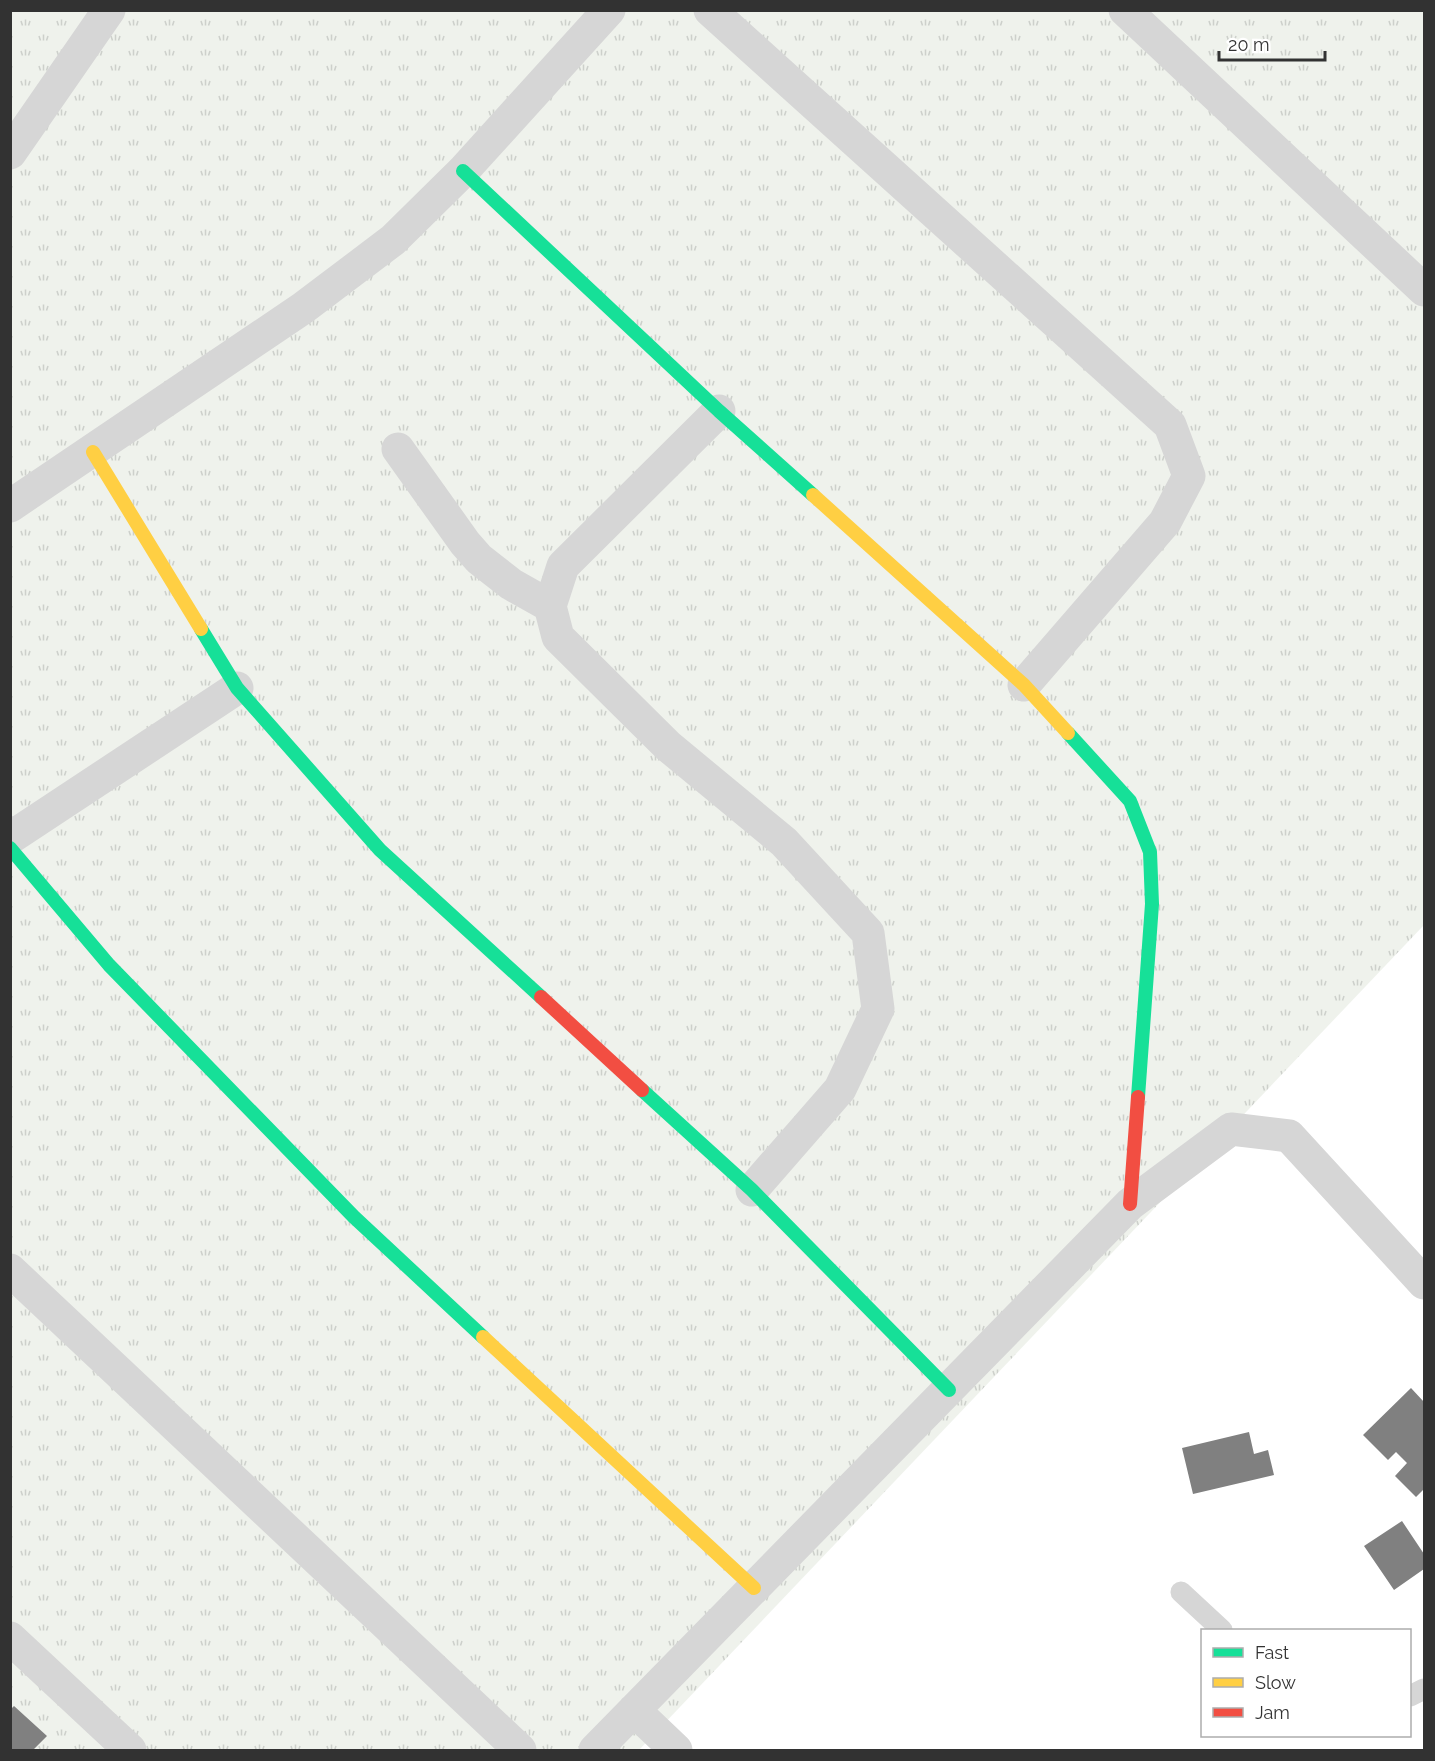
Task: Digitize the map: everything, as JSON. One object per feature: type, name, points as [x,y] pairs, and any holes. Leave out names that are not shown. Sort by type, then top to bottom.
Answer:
[{"type":"street","points":[[10,153],[110,10]]},
{"type":"street","points":[[10,506],[303,308],[384,247],[463,171],[609,10]]},
{"type":"street","points":[[710,10],[1170,425],[1189,476],[1165,522],[1024,686]]},
{"type":"street","points":[[1125,10],[1425,290]]},
{"type":"street","points":[[463,171],[719,411],[1024,686],[1130,801],[1150,852],[1152,904],[1130,1204]]},
{"type":"street","points":[[719,411],[563,566],[550,606],[558,637],[668,746],[784,842],[868,933],[878,1009],[840,1089],[752,1190]]},
{"type":"street","points":[[399,449],[465,543],[479,559],[511,584],[550,606]]},
{"type":"street","points":[[93,452],[237,688],[380,850],[752,1190],[949,1390]]},
{"type":"street","points":[[10,838],[237,688]]},
{"type":"street","points":[[10,848],[109,965],[354,1216],[754,1588]]},
{"type":"street","points":[[595,1750],[1130,1204],[1231,1129],[1288,1136],[1425,1283]]},
{"type":"street","points":[[10,1270],[520,1750]]},
{"type":"street","points":[[10,1638],[130,1750]]},
{"type":"street","points":[[634,1710],[676,1750]]},
{"type":"lane","points":[[1181,1592],[1221,1629]]},
{"type":"lane","points":[[1411,1696],[1425,1689]]},
{"type":"green space","points":[[11,11],[1424,11],[1424,925],[639,1750],[11,1750]]},
{"type":"building","points":[[1411,1388],[1424,1402],[1424,1491],[1416,1497],[1395,1476],[1407,1463],[1396,1452],[1388,1460],[1363,1435]]},
{"type":"building","points":[[1249,1432],[1254,1454],[1268,1450],[1274,1475],[1193,1494],[1182,1448]]},
{"type":"building","points":[[1402,1521],[1424,1554],[1424,1569],[1394,1590],[1364,1546]]},
{"type":"building","points":[[14,1706],[47,1736],[33,1750],[10,1750],[10,1710]]},
{"type":"traffic: fast","points":[[463,171],[719,411],[813,495]]},
{"type":"traffic: fast","points":[[201,629],[237,688],[380,850],[541,997]]},
{"type":"traffic: fast","points":[[1068,733],[1130,801],[1150,852],[1152,904],[1138,1097]]},
{"type":"traffic: fast","points":[[10,848],[109,965],[354,1217],[483,1337]]},
{"type":"traffic: fast","points":[[642,1090],[752,1190],[949,1390]]},
{"type":"traffic: slow","points":[[93,452],[201,629]]},
{"type":"traffic: slow","points":[[813,495],[1024,685],[1068,733]]},
{"type":"traffic: slow","points":[[483,1337],[754,1588]]},
{"type":"traffic: jam","points":[[541,997],[642,1090]]},
{"type":"traffic: jam","points":[[1130,1204],[1138,1097]]}]
